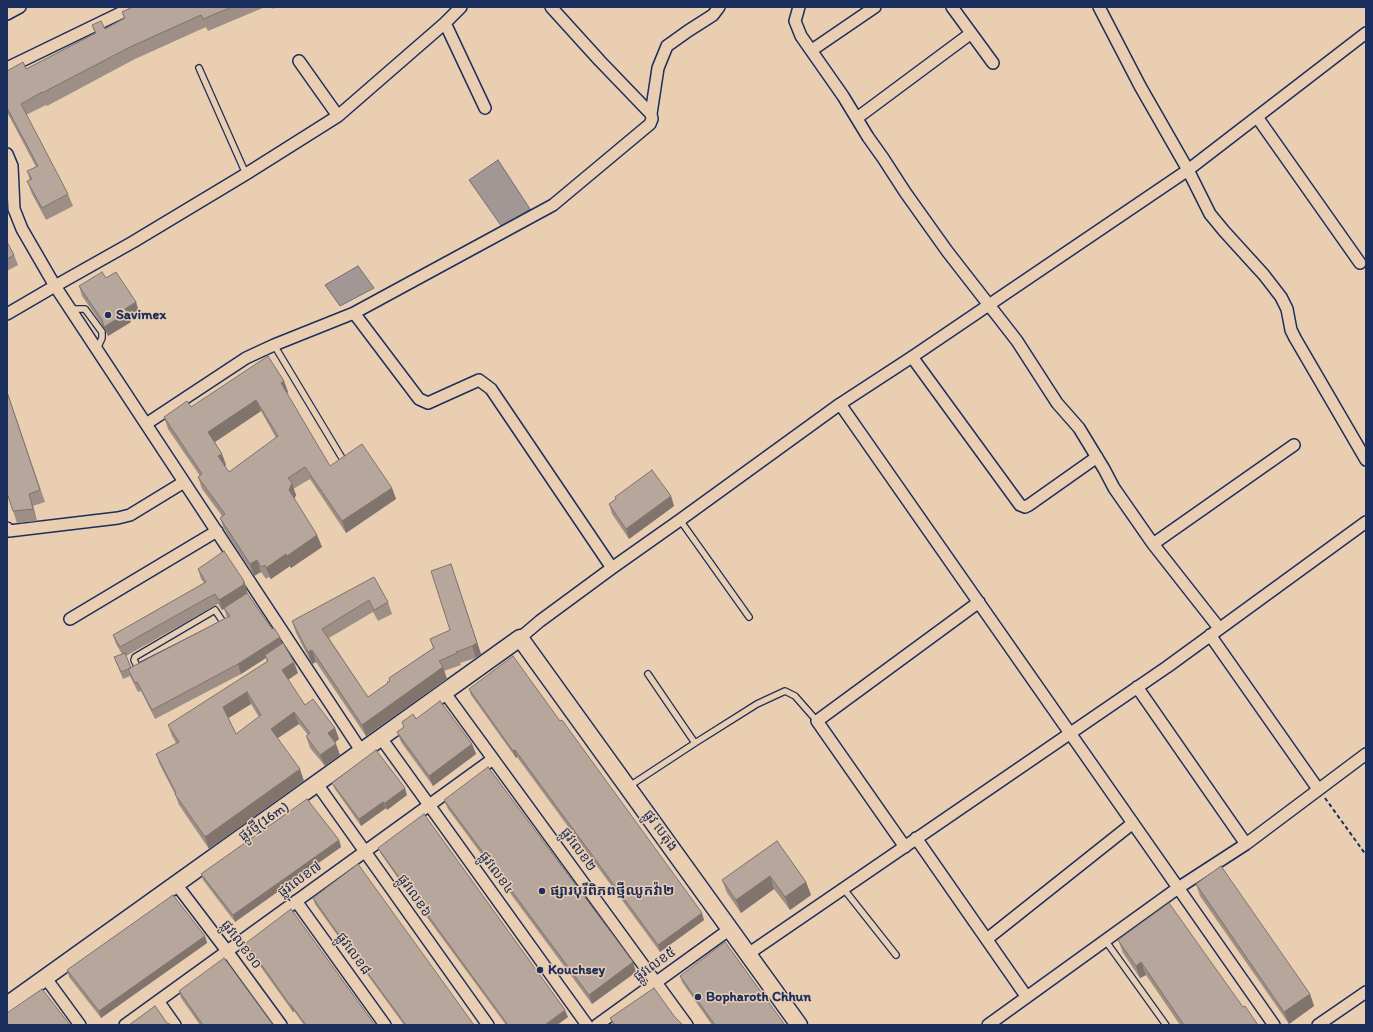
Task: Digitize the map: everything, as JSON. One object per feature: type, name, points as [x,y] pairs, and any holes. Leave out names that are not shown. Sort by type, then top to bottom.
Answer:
[{"type":"street","points":[[7,14],[20,7]]},
{"type":"street","points":[[7,68],[133,7]]},
{"type":"street","points":[[551,7],[651,114]]},
{"type":"street","points":[[146,424],[246,358],[274,345],[354,313],[553,205],[650,124],[652,119],[651,114],[658,68],[667,46],[713,15],[719,7]]},
{"type":"street","points":[[800,7],[795,21],[800,36],[812,50],[905,192],[947,251],[1017,341],[1057,403],[1079,428],[1114,488],[1215,632],[1318,789]]},
{"type":"street","points":[[812,50],[875,7]]},
{"type":"street","points":[[952,7],[992,63]]},
{"type":"street","points":[[1099,7],[1140,86],[1188,170],[1210,214],[1281,297],[1287,309],[1291,330],[1295,338],[1366,460]]},
{"type":"street","points":[[7,314],[133,242],[246,174],[338,116],[445,23],[457,8]]},
{"type":"street","points":[[445,23],[485,108]]},
{"type":"street","points":[[520,638],[612,568],[840,404],[1188,170],[1366,33]]},
{"type":"street","points":[[857,118],[970,34]]},
{"type":"street","points":[[299,61],[338,116]]},
{"type":"street","points":[[1257,117],[1360,263]]},
{"type":"street","points":[[7,154],[12,166],[11,207],[55,286],[217,531],[254,595],[289,648],[362,752]]},
{"type":"street","points":[[354,313],[419,399],[428,403],[478,380],[491,389],[612,568]]},
{"type":"street","points":[[912,357],[1020,505],[1025,507],[1029,505],[1097,457]]},
{"type":"street","points":[[840,404],[1274,1025]]},
{"type":"street","points":[[1153,544],[1294,445]]},
{"type":"street","points":[[8,530],[111,519],[130,515],[184,482]]},
{"type":"street","points":[[748,954],[1137,687],[1365,524]]},
{"type":"street","points":[[70,619],[217,531]]},
{"type":"street","points":[[905,847],[817,721],[979,602]]},
{"type":"street","name":"ផ្លូវថ្មី(16m)","points":[[7,1005],[520,638]]},
{"type":"street","name":"ផ្លូវ បេតុង","points":[[520,638],[799,1025]]},
{"type":"street","points":[[1137,687],[1246,844]]},
{"type":"street","name":"ផ្លូវលេខ២","points":[[445,693],[687,1025]]},
{"type":"street","name":"ផ្លូវលេខ៤","points":[[381,738],[587,1025]]},
{"type":"street","points":[[988,1025],[1026,996],[1178,888],[1246,844],[1366,754]]},
{"type":"street","name":"ផ្លុវលេខ៧","points":[[125,1025],[493,759]]},
{"type":"street","name":"ផ្លូវលេខ៦","points":[[317,784],[488,1025]]},
{"type":"street","points":[[987,939],[1133,823]]},
{"type":"street","points":[[916,838],[1026,996]]},
{"type":"street","name":"ផ្លូវលេខ១០","points":[[176,884],[281,1025]]},
{"type":"street","name":"ផ្លូវលេខ៨","points":[[296,901],[385,1025]]},
{"type":"street","name":"ផ្លូវលេខ៥","points":[[596,1025],[730,930]]},
{"type":"street","points":[[45,977],[80,1025]]},
{"type":"street","points":[[1318,1025],[1366,992]]},
{"type":"street","points":[[158,1001],[175,1025]]},
{"type":"lane","points":[[199,68],[246,174]]},
{"type":"lane","points":[[274,345],[342,458]]},
{"type":"lane","points":[[680,520],[749,617]]},
{"type":"lane","points":[[215,610],[220,617],[223,622],[222,624],[140,666],[137,666],[134,660],[135,657],[215,610]]},
{"type":"lane","points":[[220,617],[226,613]]},
{"type":"lane","points":[[648,674],[695,742]]},
{"type":"lane","points":[[628,788],[695,742],[757,704],[785,691],[795,696],[817,721]]},
{"type":"lane","points":[[844,888],[896,955]]},
{"type":"lane","points":[[1105,940],[1166,1025]]},
{"type":"path","points":[[1318,789],[1366,855]]},
{"type":"shaded area","points":[[498,160],[530,209],[502,227],[469,180]]},
{"type":"shaded area","points":[[358,266],[374,288],[340,306],[325,285]]},
{"type":"building","points":[[133,7],[232,7],[203,19],[201,15],[130,47],[21,104],[68,194],[42,208],[27,181],[32,179],[27,171],[38,166],[7,108],[7,71],[23,62],[26,69],[96,33],[92,25],[101,21],[105,29],[125,18],[122,12]]},
{"type":"building","points":[[7,242],[14,255],[7,259]]},
{"type":"building","points":[[102,272],[106,278],[116,272],[136,302],[125,309],[128,312],[104,327],[102,320],[79,286]]},
{"type":"building","points":[[268,356],[284,381],[281,383],[330,466],[362,444],[392,488],[342,521],[305,467],[288,478],[292,483],[289,490],[317,535],[287,556],[286,554],[266,568],[265,565],[261,567],[257,560],[250,564],[220,518],[225,514],[198,477],[202,474],[164,417],[187,401],[191,407]],"holes":[[[256,400],[278,436],[229,472],[218,456],[222,454],[208,432]]]},
{"type":"building","points":[[7,392],[40,490],[29,494],[33,509],[13,511],[7,493]]},
{"type":"building","points":[[652,470],[671,496],[626,529],[609,504],[616,499],[615,497]]},
{"type":"building","points":[[224,551],[244,581],[243,585],[219,600],[215,594],[209,597],[120,647],[113,635],[206,582],[198,569]]},
{"type":"building","points":[[451,564],[477,643],[439,661],[443,667],[362,725],[312,650],[308,652],[292,621],[374,577],[388,602],[374,610],[369,600],[322,629],[368,697],[388,683],[387,682],[390,681],[389,678],[434,648],[430,639],[450,630],[431,571]]},
{"type":"building","points":[[247,593],[272,629],[274,628],[280,637],[238,664],[152,710],[128,669],[230,616],[224,608]]},
{"type":"building","points":[[283,643],[294,662],[282,670],[305,705],[313,699],[335,728],[328,733],[336,744],[320,755],[306,736],[310,733],[294,712],[271,729],[300,769],[205,837],[175,794],[176,793],[156,754],[179,742],[168,725],[268,661],[265,655]],"holes":[[[247,692],[261,715],[236,734],[223,707]]]},
{"type":"building","points":[[125,653],[131,668],[121,672],[114,657]]},
{"type":"building","points":[[513,656],[560,721],[562,720],[702,913],[658,945],[515,750],[513,751],[469,689]]},
{"type":"building","points":[[440,701],[472,744],[429,776],[397,732],[404,727],[402,722],[413,714],[416,719]]},
{"type":"building","points":[[376,750],[405,788],[385,803],[383,802],[359,819],[332,783]]},
{"type":"building","name":"ផ្សារបុរីពិភពថ្មីឈូកវ៉ា២","points":[[488,767],[633,962],[589,995],[444,800]]},
{"type":"building","points":[[307,799],[339,840],[233,915],[201,874]]},
{"type":"building","points":[[424,814],[565,1010],[545,1025],[508,1025],[378,848]]},
{"type":"building","points":[[777,841],[806,882],[785,897],[770,876],[736,900],[722,880]]},
{"type":"building","points":[[358,864],[474,1025],[406,1025],[358,960],[357,961],[313,898]]},
{"type":"building","points":[[1221,866],[1310,994],[1284,1012],[1196,884]]},
{"type":"building","points":[[173,895],[205,936],[99,1011],[67,970]]},
{"type":"building","points":[[1169,903],[1243,1007],[1245,1006],[1258,1025],[1184,1025],[1141,962],[1136,966],[1118,940]]},
{"type":"building","points":[[291,909],[375,1025],[306,1025],[290,1005],[246,943]]},
{"type":"building","points":[[725,942],[785,1025],[715,1025],[680,976]]},
{"type":"building","points":[[224,958],[273,1025],[203,1025],[179,991]]},
{"type":"building","points":[[654,988],[674,1016],[683,1025],[615,1025],[610,1018]]},
{"type":"building","points":[[42,989],[70,1025],[7,1025],[7,1013]]},
{"type":"building","points":[[155,1006],[167,1023],[172,1025],[129,1025]]},
{"type":"place","name":"Savimex","points":[[108,315]]},
{"type":"place","name":"ផ្សារបុរីពិភពថ្មីឈូកវ៉ា២","points":[[542,891]]},
{"type":"place","name":"Kouchsey","points":[[540,970]]},
{"type":"place","name":"Bopharoth Chhun","points":[[698,997]]}]
